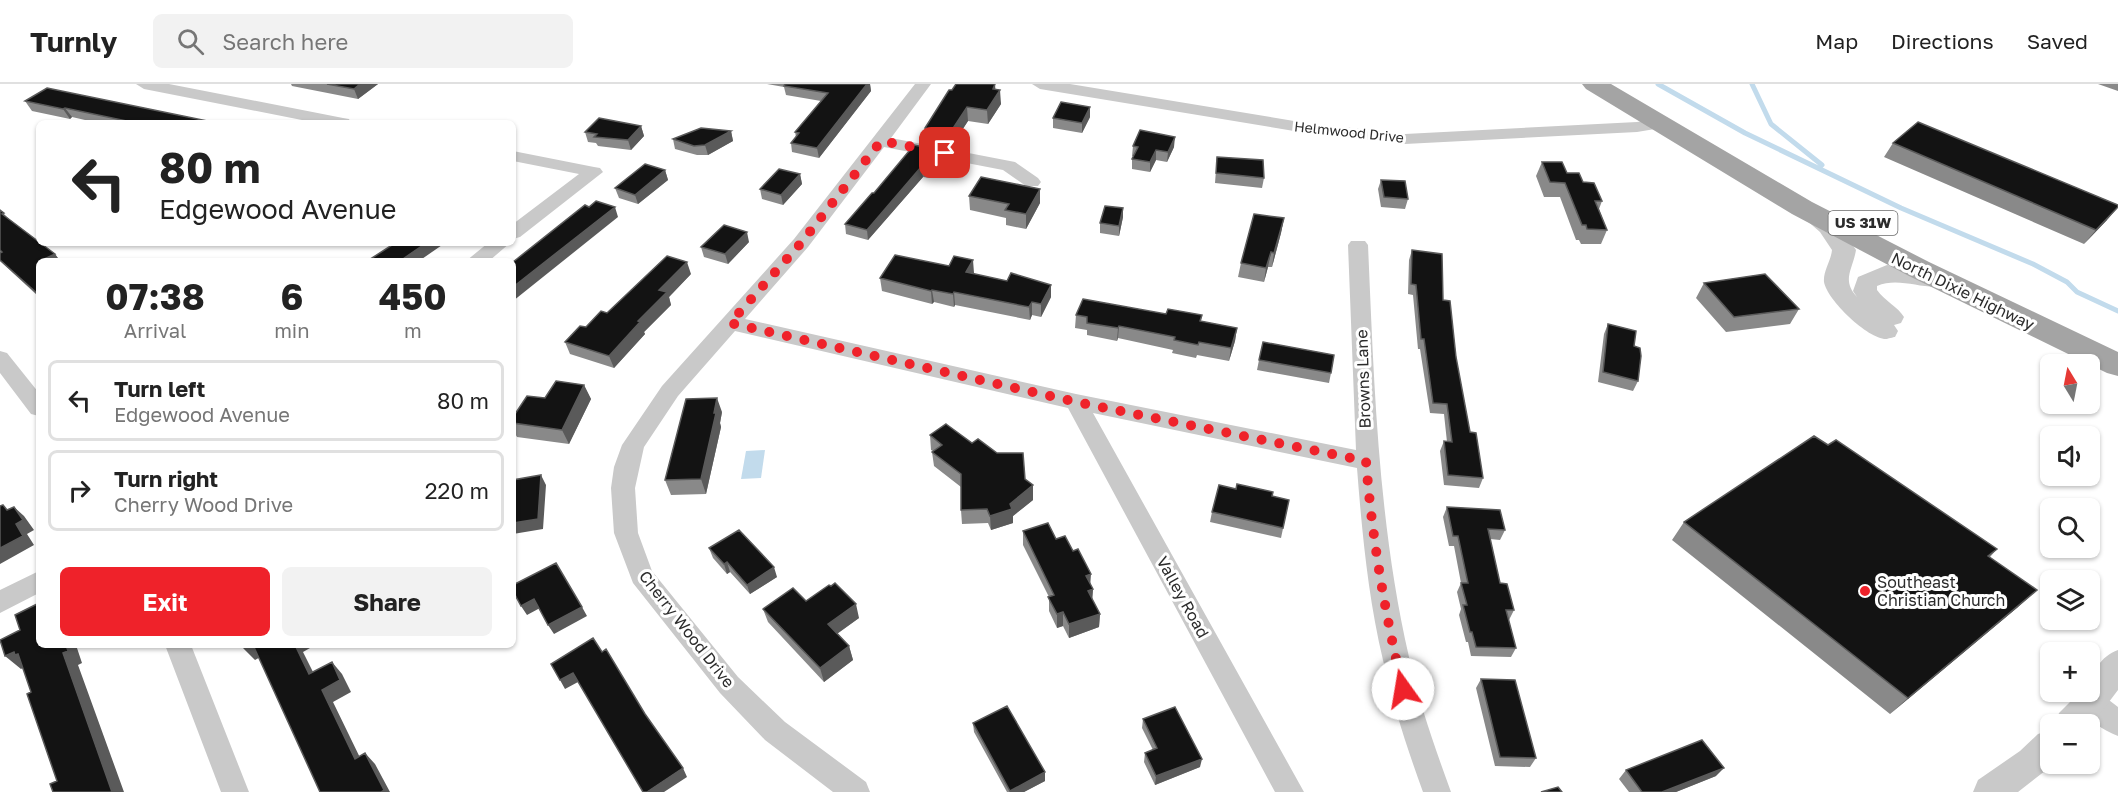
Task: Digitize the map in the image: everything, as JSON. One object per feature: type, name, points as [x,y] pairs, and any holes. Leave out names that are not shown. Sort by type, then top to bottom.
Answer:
[{"type":"main road","name":"North Dixie Highway","points":[[1594,84],[1802,208],[1940,279],[2118,365]]},
{"type":"main road","name":"North Dixie Highway","points":[[1617,84],[1754,165],[1877,231],[2118,345]]},
{"type":"street","points":[[144,84],[328,120]]},
{"type":"street","name":"Cherry Wood Drive","points":[[856,792],[775,730],[729,685],[642,576],[626,533],[623,488],[626,467],[633,445],[670,391],[801,243],[923,84]]},
{"type":"street","name":"Helmwood Drive","points":[[1040,84],[1323,131],[1405,139],[1637,127],[1661,123]]},
{"type":"street","points":[[881,141],[1009,166],[1032,182]]},
{"type":"street","points":[[516,157],[594,172],[516,231]]},
{"type":"street","points":[[1802,208],[1828,227],[1844,250],[1843,263],[1836,277],[1838,288],[1850,305],[1895,327],[1869,299],[1864,291],[1866,282],[1887,273],[1940,279]]},
{"type":"street","name":"Browns Lane","points":[[1358,245],[1366,461],[1377,556],[1389,629],[1407,709],[1437,792]]},
{"type":"street","points":[[480,258],[496,246]]},
{"type":"street","points":[[730,323],[1076,402],[1366,461]]},
{"type":"street","points":[[0,358],[36,404]]},
{"type":"street","name":"Valley Road","points":[[1076,402],[1290,792]]},
{"type":"street","points":[[0,602],[36,583]]},
{"type":"street","points":[[179,648],[235,792]]},
{"type":"street","points":[[2081,714],[2118,664]]},
{"type":"street","points":[[2100,719],[2118,723]]},
{"type":"street","points":[[1990,792],[2040,754]]},
{"type":"water","points":[[765,450],[761,478],[741,479],[746,451]]},
{"type":"building","points":[[327,84],[360,84],[354,89]]},
{"type":"building","points":[[785,84],[867,84],[817,148],[791,143],[799,133],[795,132],[828,93],[784,86]]},
{"type":"building","points":[[956,84],[995,84],[993,89],[1000,90],[987,110],[967,107],[950,133],[925,128],[949,90],[952,90]]},
{"type":"building","points":[[47,88],[202,120],[122,120],[25,101]]},
{"type":"building","points":[[1061,102],[1090,107],[1082,123],[1053,118]]},
{"type":"building","points":[[599,118],[641,126],[628,140],[594,137],[597,134],[585,132]]},
{"type":"building","points":[[1918,122],[2118,205],[2118,207],[2096,230],[1893,143]]},
{"type":"building","points":[[701,128],[731,131],[705,145],[694,146],[673,139]]},
{"type":"building","points":[[1140,130],[1175,137],[1168,152],[1156,150],[1150,162],[1132,159],[1138,147],[1133,146]]},
{"type":"building","points":[[914,145],[942,151],[929,168],[921,167],[867,230],[845,224],[874,193]]},
{"type":"building","points":[[1217,157],[1263,160],[1264,178],[1216,173]]},
{"type":"building","points":[[1542,162],[1562,162],[1567,173],[1579,173],[1583,182],[1594,183],[1602,201],[1595,201],[1607,230],[1587,229],[1586,225],[1582,225],[1565,183],[1550,182]]},
{"type":"building","points":[[645,164],[665,170],[635,195],[615,188]]},
{"type":"building","points":[[779,169],[800,174],[781,195],[760,189]]},
{"type":"building","points":[[981,177],[1040,189],[1026,214],[1005,210],[1009,204],[969,196]]},
{"type":"building","points":[[1381,180],[1405,181],[1408,199],[1384,197]]},
{"type":"building","points":[[596,201],[615,207],[516,285],[516,260],[585,205],[589,207]]},
{"type":"building","points":[[1105,206],[1123,208],[1119,226],[1100,223]]},
{"type":"building","points":[[0,210],[4,213],[2,214],[36,240],[36,246],[44,246],[55,254],[46,258],[36,258],[36,292],[0,260],[2,252],[0,250]]},
{"type":"building","points":[[1254,214],[1284,218],[1274,253],[1271,252],[1266,268],[1241,263]]},
{"type":"building","points":[[724,225],[747,232],[725,254],[701,247]]},
{"type":"building","points":[[390,246],[422,246],[404,258],[372,258]]},
{"type":"building","points":[[1412,250],[1442,254],[1443,300],[1450,301],[1456,357],[1470,432],[1476,433],[1483,478],[1448,475],[1444,441],[1452,442],[1447,404],[1433,403],[1424,339],[1421,339],[1416,285],[1411,284]]},
{"type":"building","points":[[895,255],[949,266],[954,256],[973,260],[966,272],[1007,281],[1011,273],[1051,285],[1041,304],[1032,302],[1029,307],[954,292],[953,294],[931,291],[880,278]]},
{"type":"building","points":[[667,256],[687,262],[659,290],[667,292],[638,321],[640,322],[609,356],[565,342],[580,326],[586,327],[601,311],[607,313]]},
{"type":"building","points":[[1765,274],[1799,309],[1734,317],[1704,283]]},
{"type":"building","points":[[1083,299],[1166,314],[1168,309],[1202,315],[1200,321],[1237,328],[1231,348],[1199,342],[1198,345],[1174,340],[1175,337],[1119,326],[1118,328],[1087,323],[1087,317],[1076,315]]},
{"type":"building","points":[[1608,324],[1636,331],[1634,346],[1640,348],[1641,356],[1638,381],[1603,372]]},
{"type":"building","points":[[1263,342],[1334,355],[1331,373],[1259,360]]},
{"type":"building","points":[[556,381],[584,385],[562,430],[516,423],[516,412],[527,396],[545,398]]},
{"type":"building","points":[[717,398],[714,413],[716,413],[701,479],[665,480],[686,399]]},
{"type":"building","points":[[946,424],[972,443],[978,439],[997,453],[1023,453],[1025,479],[1033,485],[1010,504],[1012,509],[990,516],[987,509],[961,510],[961,474],[932,452],[942,445],[930,435]]},
{"type":"building","name":"Southeast Christian Church","points":[[1814,436],[1828,445],[1836,440],[1997,549],[1988,556],[2037,590],[1908,698],[1684,522]]},
{"type":"building","points":[[541,475],[538,519],[516,523],[516,479]]},
{"type":"building","points":[[1237,484],[1273,492],[1272,496],[1289,500],[1283,528],[1212,512],[1219,485],[1236,489]]},
{"type":"building","points":[[3,505],[7,510],[14,507],[23,520],[16,524],[23,536],[0,548],[0,506]]},
{"type":"building","points":[[1447,507],[1500,510],[1505,530],[1488,529],[1500,583],[1507,584],[1514,610],[1506,610],[1516,648],[1476,647],[1463,605],[1467,605],[1461,583],[1468,583],[1458,536],[1453,536]]},
{"type":"building","points":[[1048,523],[1056,539],[1065,536],[1073,551],[1078,549],[1091,574],[1086,576],[1093,589],[1088,591],[1100,614],[1069,624],[1063,612],[1057,614],[1048,597],[1054,595],[1023,531]]},
{"type":"building","points":[[739,530],[774,567],[747,585],[727,562],[724,564],[709,548]]},
{"type":"building","points":[[556,563],[582,607],[548,625],[534,599],[521,606],[516,597],[516,583]]},
{"type":"building","points":[[835,583],[856,604],[828,624],[849,646],[820,668],[763,609],[793,588],[806,601]]},
{"type":"building","points":[[36,604],[36,648],[67,648],[68,651],[63,653],[112,792],[53,792],[50,784],[57,781],[27,694],[31,692],[18,654],[15,655],[14,652],[5,656],[0,640],[20,630],[15,615]]},
{"type":"building","points":[[593,638],[602,652],[606,649],[645,714],[683,768],[647,792],[643,792],[573,673],[560,680],[551,664]]},
{"type":"building","points":[[254,648],[296,648],[309,674],[332,662],[340,680],[322,690],[355,759],[365,753],[384,790],[381,792],[320,792]]},
{"type":"building","points":[[1481,679],[1515,680],[1536,758],[1500,757]]},
{"type":"building","points":[[1007,706],[1045,772],[1010,791],[973,723]]},
{"type":"building","points":[[1175,707],[1202,759],[1156,776],[1145,753],[1157,748],[1143,719]]},
{"type":"building","points":[[1702,740],[1724,768],[1662,792],[1642,792],[1626,770]]},
{"type":"building","points":[[1558,787],[1562,792],[1541,792]]},
{"type":"waterway","points":[[1658,84],[1745,133],[1901,208],[2033,264],[2067,282],[2077,292],[2118,311]]},
{"type":"waterway","points":[[1752,84],[1771,124],[1822,165]]},
{"type":"place","name":"Southeast Christian Church","points":[[1865,591]]},
{"type":"route","points":[[945,153],[881,141],[801,243],[730,323],[1076,402],[1366,461],[1377,556],[1389,629],[1403,689]]}]
